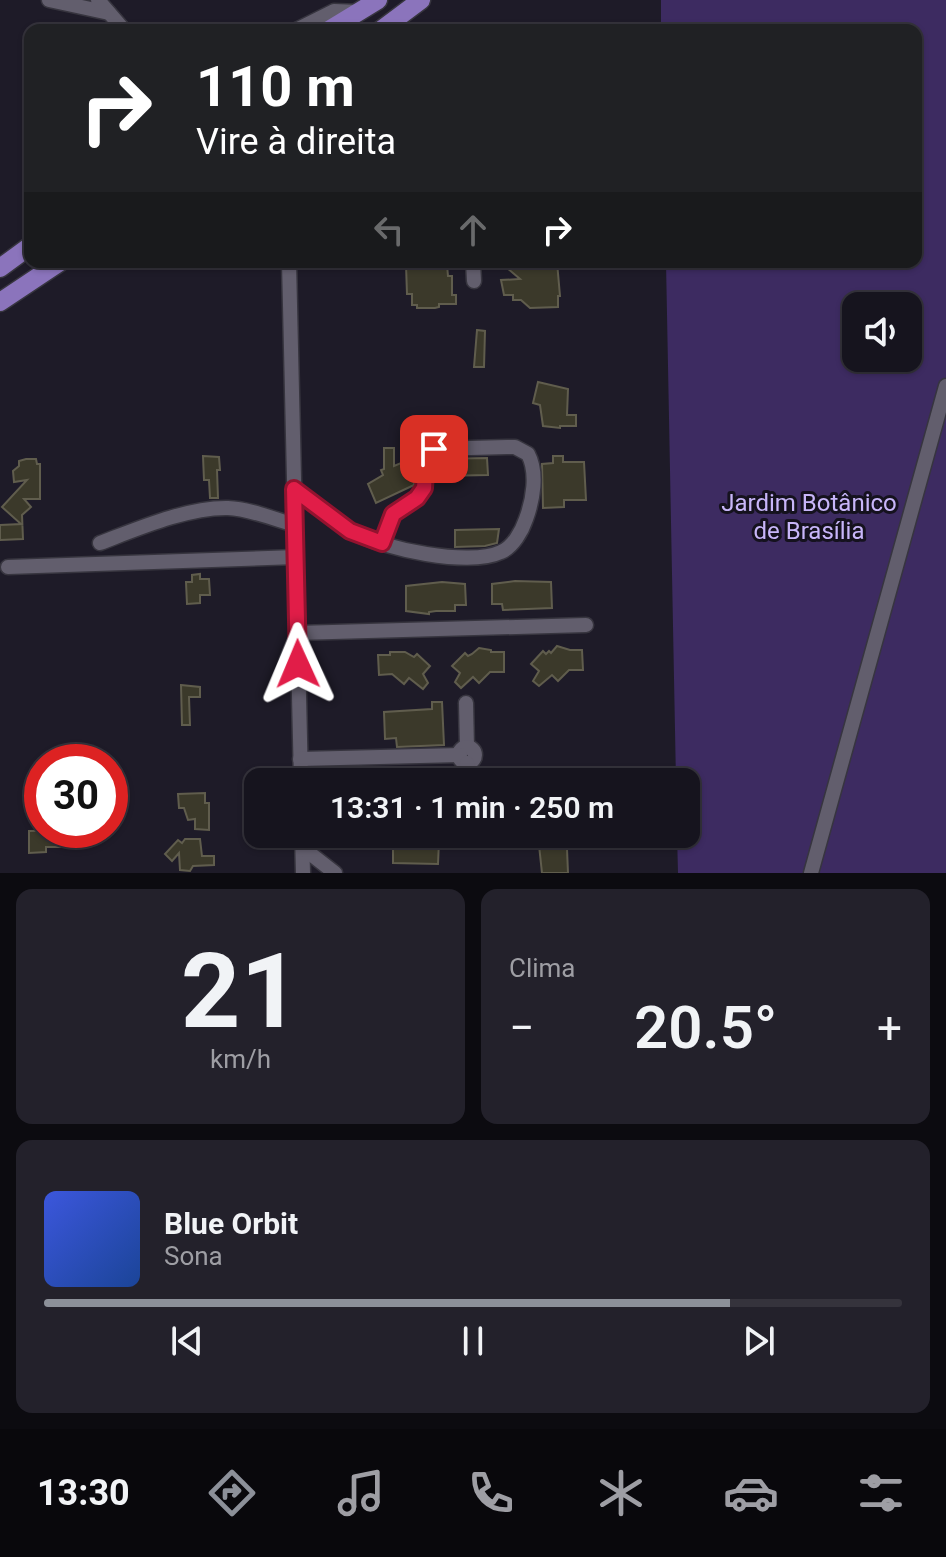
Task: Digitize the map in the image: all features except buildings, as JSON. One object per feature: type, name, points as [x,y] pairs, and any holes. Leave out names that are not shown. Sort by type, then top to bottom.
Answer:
[{"type":"main road","points":[[339,24],[378,0]]},
{"type":"main road","points":[[389,24],[421,0]]},
{"type":"main road","points":[[0,268],[24,250]]},
{"type":"main road","points":[[0,302],[51,268]]},
{"type":"street","points":[[49,0],[109,13]]},
{"type":"street","points":[[98,0],[119,24]]},
{"type":"street","points":[[308,24],[334,11],[360,12]]},
{"type":"street","points":[[289,268],[300,768]]},
{"type":"street","points":[[473,268],[474,281]]},
{"type":"street","points":[[811,873],[946,386]]},
{"type":"street","points":[[294,489],[350,531],[382,543],[461,559],[485,558],[504,552],[524,527],[533,469],[528,454],[515,447],[434,449],[426,455],[424,488],[417,498],[393,514],[382,543]]},
{"type":"street","points":[[100,543],[163,521],[211,509],[238,510],[295,525]]},
{"type":"street","points":[[8,567],[296,557]]},
{"type":"street","points":[[297,633],[586,625]]},
{"type":"street","points":[[466,703],[466,768]]},
{"type":"street","points":[[300,759],[465,755]]},
{"type":"street","points":[[303,848],[303,873]]},
{"type":"street","points":[[310,848],[335,873]]},
{"type":"green space","name":"Jardim Botânico de Brasília","points":[[661,0],[946,0],[946,873],[678,873],[677,848],[700,848],[700,768],[676,768],[666,268],[922,268],[922,24],[661,24]]},
{"type":"route","points":[[298,664],[294,489],[350,531],[382,543],[393,514],[417,498],[424,488],[426,455],[434,449]]}]
